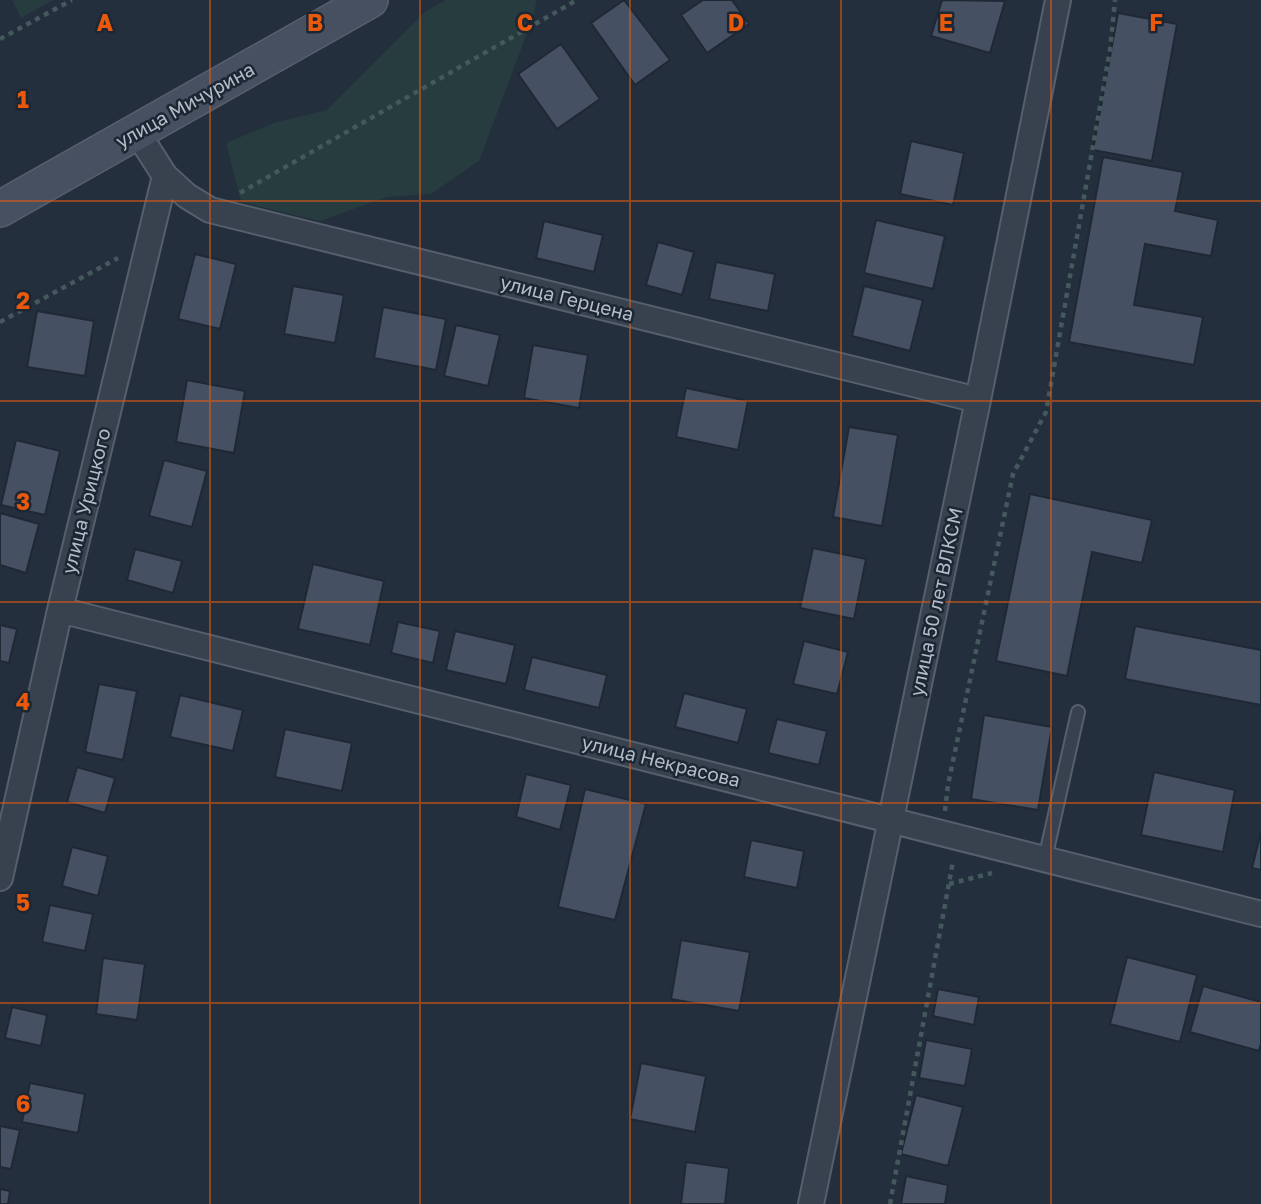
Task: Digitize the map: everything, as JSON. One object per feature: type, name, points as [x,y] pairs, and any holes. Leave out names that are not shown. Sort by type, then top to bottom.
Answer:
[{"type":"main road","name":"улица Мичурина","points":[[0,209],[370,0]]},
{"type":"street","name":"улица 50 лет ВЛКСМ","points":[[811,1204],[1058,0]]},
{"type":"street","points":[[137,132],[165,176]]},
{"type":"street","name":"улица Герцена","points":[[165,176],[187,196],[210,210],[978,400]]},
{"type":"street","name":"улица Урицкого","points":[[0,878],[60,610],[165,176]]},
{"type":"street","name":"улица Некрасова","points":[[60,610],[1261,914]]},
{"type":"lane","points":[[1045,859],[1078,712]]},
{"type":"path","points":[[0,39],[72,0]]},
{"type":"path","points":[[210,210],[577,0]]},
{"type":"path","points":[[890,1204],[954,856],[945,813],[948,785],[1013,474],[1046,412],[1110,50],[1115,0]]},
{"type":"path","points":[[0,322],[150,241]]},
{"type":"green space","points":[[12,0],[53,0],[21,18]]},
{"type":"green space","points":[[445,0],[537,0],[479,161],[431,194],[387,197],[320,221],[241,202],[226,143],[274,123],[327,110],[425,12]]},
{"type":"building","points":[[624,0],[670,60],[635,85],[591,23]]},
{"type":"building","points":[[703,0],[732,0],[749,24],[707,53],[681,15]]},
{"type":"building","points":[[942,0],[1005,1],[990,53],[931,36]]},
{"type":"building","points":[[1118,13],[1177,24],[1152,161],[1093,150]]},
{"type":"building","points":[[561,44],[600,99],[557,129],[518,74]]},
{"type":"building","points":[[911,141],[964,153],[953,205],[900,194]]},
{"type":"building","points":[[1103,157],[1183,172],[1175,211],[1218,220],[1211,256],[1145,244],[1134,305],[1203,317],[1194,365],[1069,342]]},
{"type":"building","points":[[876,220],[945,236],[933,289],[864,273]]},
{"type":"building","points":[[544,221],[603,235],[594,272],[536,258]]},
{"type":"building","points":[[658,242],[694,252],[682,295],[646,285]]},
{"type":"building","points":[[195,254],[236,264],[220,329],[178,319]]},
{"type":"building","points":[[716,262],[775,274],[768,311],[709,299]]},
{"type":"building","points":[[293,286],[344,295],[335,343],[284,334]]},
{"type":"building","points":[[864,286],[923,300],[910,351],[852,336]]},
{"type":"building","points":[[383,307],[446,319],[436,370],[374,358]]},
{"type":"building","points":[[37,311],[94,321],[85,376],[27,367]]},
{"type":"building","points":[[456,325],[500,335],[488,386],[444,376]]},
{"type":"building","points":[[533,345],[588,355],[579,408],[524,398]]},
{"type":"building","points":[[187,380],[245,391],[234,453],[176,442]]},
{"type":"building","points":[[686,388],[748,401],[738,450],[676,437]]},
{"type":"building","points":[[849,427],[898,435],[882,526],[833,517]]},
{"type":"building","points":[[16,440],[60,451],[45,515],[1,505]]},
{"type":"building","points":[[164,460],[207,471],[192,527],[149,516]]},
{"type":"building","points":[[1030,494],[1152,520],[1142,563],[1092,552],[1067,676],[996,661]]},
{"type":"building","points":[[0,513],[39,524],[26,573],[0,565]]},
{"type":"building","points":[[813,548],[866,559],[854,619],[800,608]]},
{"type":"building","points":[[135,549],[182,561],[173,593],[127,580]]},
{"type":"building","points":[[313,564],[384,581],[370,645],[298,629]]},
{"type":"building","points":[[398,622],[440,631],[433,663],[391,653]]},
{"type":"building","points":[[0,625],[17,629],[9,663],[0,661]]},
{"type":"building","points":[[1135,626],[1261,650],[1261,705],[1125,679]]},
{"type":"building","points":[[455,631],[515,645],[506,684],[446,670]]},
{"type":"building","points":[[804,641],[848,652],[837,694],[793,684]]},
{"type":"building","points":[[532,657],[607,675],[599,708],[524,690]]},
{"type":"building","points":[[99,684],[137,691],[123,760],[85,752]]},
{"type":"building","points":[[684,693],[747,709],[738,743],[675,727]]},
{"type":"building","points":[[180,695],[243,710],[233,751],[170,737]]},
{"type":"building","points":[[984,715],[1052,727],[1038,810],[971,799]]},
{"type":"building","points":[[777,719],[827,731],[819,765],[768,753]]},
{"type":"building","points":[[285,729],[352,743],[342,791],[275,777]]},
{"type":"building","points":[[77,767],[115,778],[105,813],[67,802]]},
{"type":"building","points":[[1154,772],[1235,790],[1223,852],[1141,835]]},
{"type":"building","points":[[526,774],[571,785],[560,830],[516,817]]},
{"type":"building","points":[[585,789],[646,804],[615,920],[558,907]]},
{"type":"building","points":[[1261,832],[1261,870],[1252,868]]},
{"type":"building","points":[[751,840],[804,851],[797,888],[744,877]]},
{"type":"building","points":[[72,847],[108,856],[98,896],[62,886]]},
{"type":"building","points":[[50,905],[93,914],[85,951],[42,942]]},
{"type":"building","points":[[681,940],[750,952],[739,1011],[671,999]]},
{"type":"building","points":[[1127,957],[1197,975],[1180,1042],[1110,1024]]},
{"type":"building","points":[[103,958],[145,964],[137,1020],[96,1014]]},
{"type":"building","points":[[1203,986],[1261,1002],[1259,1051],[1190,1032]]},
{"type":"building","points":[[938,989],[979,997],[974,1025],[933,1016]]},
{"type":"building","points":[[12,1007],[47,1015],[41,1046],[5,1038]]},
{"type":"building","points":[[926,1040],[972,1049],[965,1086],[919,1078]]},
{"type":"building","points":[[641,1063],[706,1076],[695,1132],[630,1119]]},
{"type":"building","points":[[30,1083],[85,1094],[78,1133],[22,1122]]},
{"type":"building","points":[[916,1095],[963,1107],[948,1166],[901,1154]]},
{"type":"building","points":[[0,1126],[20,1130],[11,1169],[0,1167]]},
{"type":"building","points":[[686,1162],[729,1168],[725,1204],[681,1204]]},
{"type":"building","points":[[906,1176],[948,1185],[945,1204],[901,1204]]},
{"type":"building","points":[[0,1189],[10,1191],[8,1204],[0,1204]]}]
